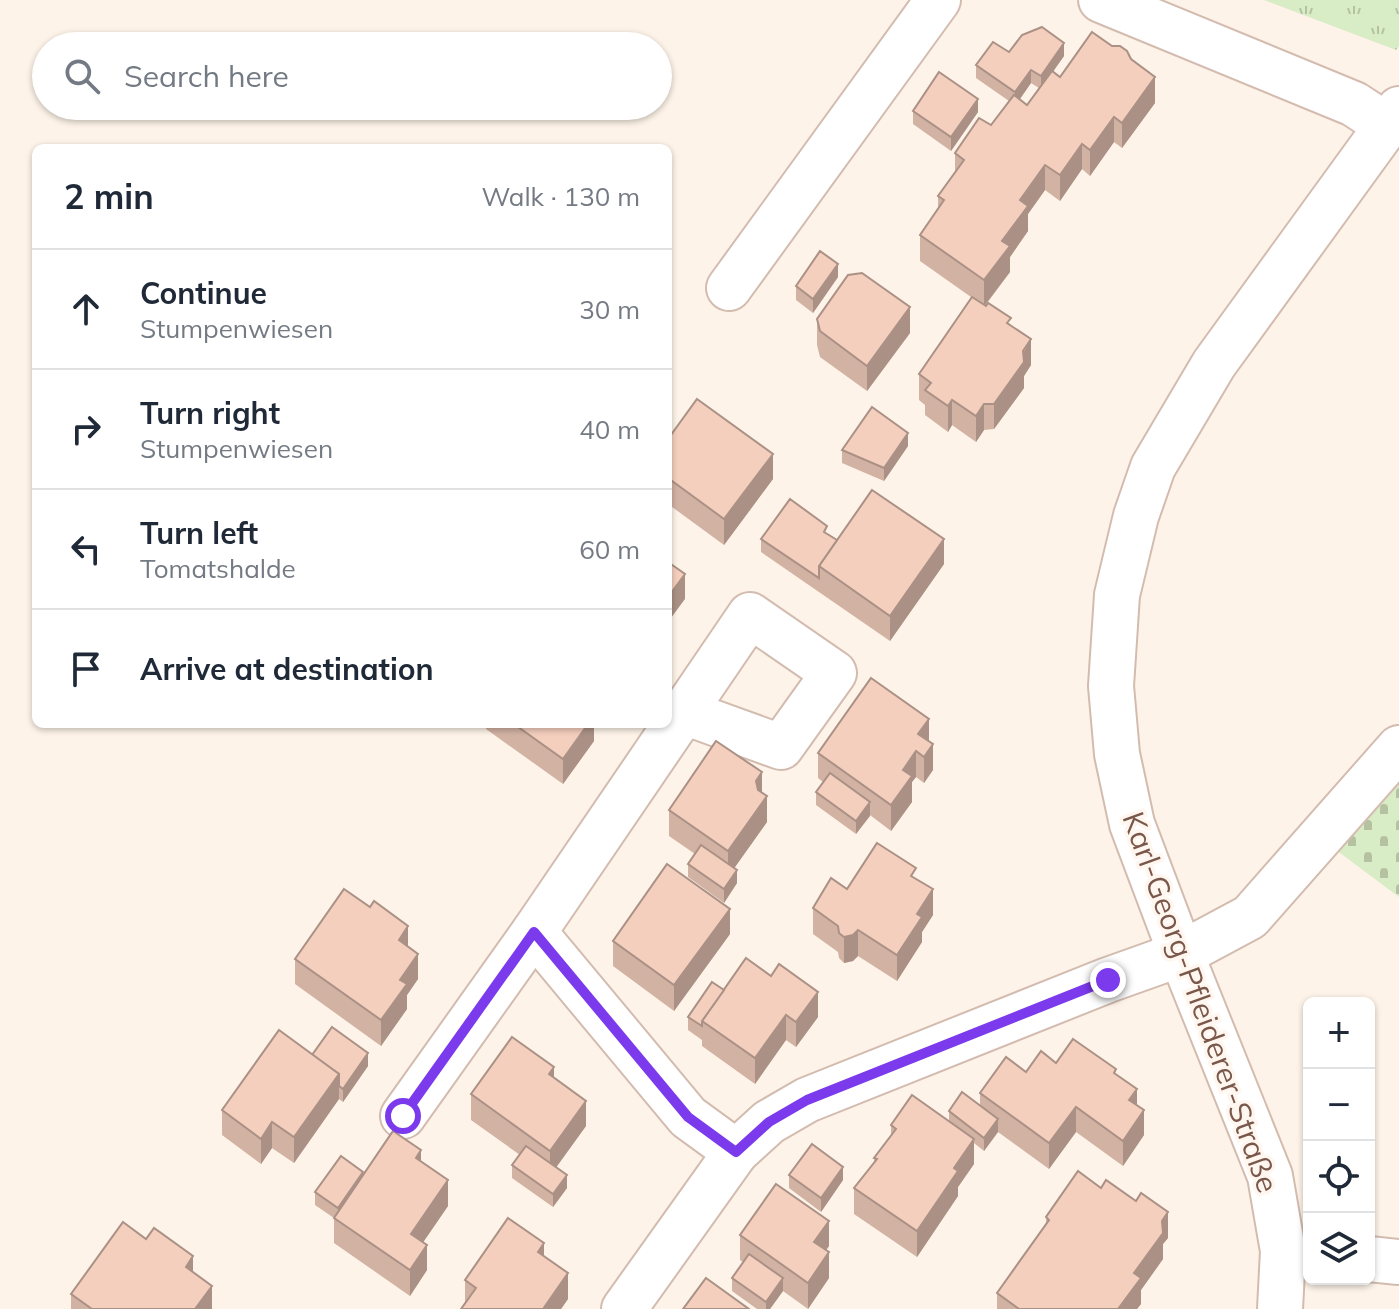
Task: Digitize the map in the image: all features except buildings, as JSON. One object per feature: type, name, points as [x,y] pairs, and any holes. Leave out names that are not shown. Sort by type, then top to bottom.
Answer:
[{"type":"street","points":[[729,288],[938,0]]},
{"type":"street","name":"Karl-Georg-Pfleiderer-Straße","points":[[1101,0],[1354,104],[1393,117],[1214,364],[1153,467],[1136,516],[1117,595],[1111,686],[1117,754],[1132,824],[1270,1176],[1296,1252],[1280,1309]]},
{"type":"street","points":[[403,1116],[534,932],[684,712]]},
{"type":"street","points":[[624,1309],[736,1152],[769,1122],[807,1100],[1181,954],[1250,917],[1399,748]]},
{"type":"street","points":[[534,932],[688,1117],[736,1152]]},
{"type":"street","points":[[1375,1260],[1399,1262]]},
{"type":"green space","points":[[1264,0],[1399,0],[1399,46],[1396,50]]},
{"type":"green space","points":[[1399,773],[1399,897],[1336,850]]},
{"type":"route","points":[[403,1116],[534,932],[688,1117],[736,1152],[769,1122],[807,1100],[1108,980]]}]
